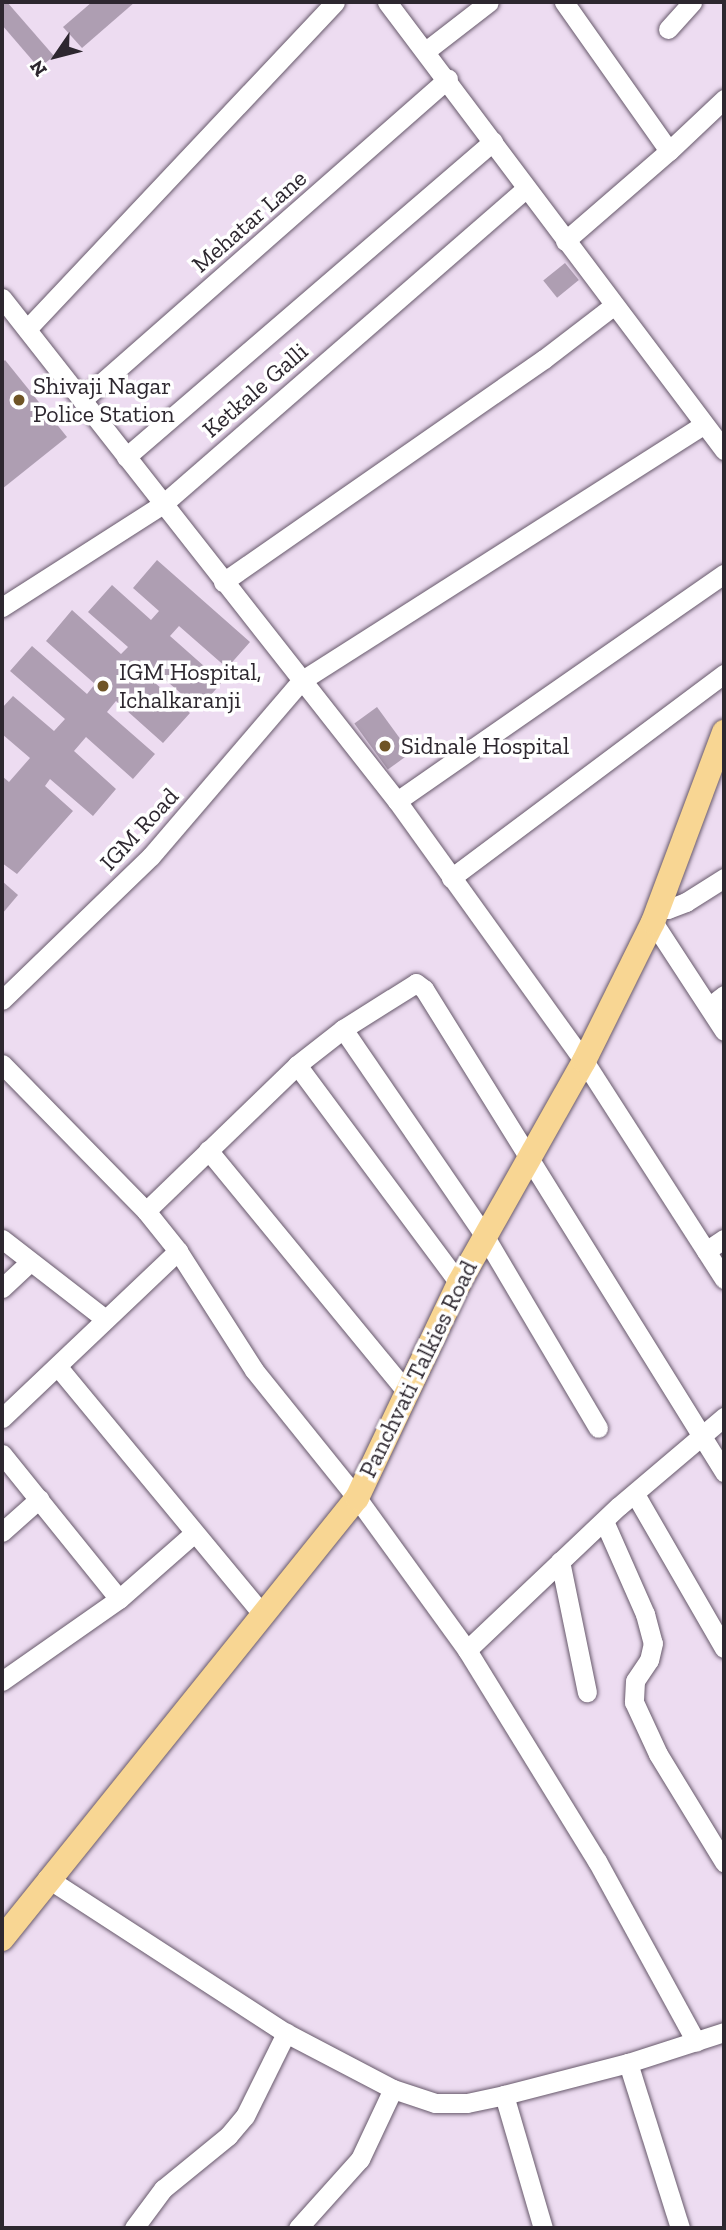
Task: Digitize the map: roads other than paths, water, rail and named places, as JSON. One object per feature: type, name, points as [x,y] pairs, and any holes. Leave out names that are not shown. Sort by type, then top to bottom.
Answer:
[{"type":"main road","name":"Panchvati Talkies Road","points":[[2,1939],[47,1878],[356,1498],[484,1234],[584,1061],[656,914],[673,859],[724,732]]},
{"type":"street","points":[[27,329],[335,2]]},
{"type":"street","points":[[387,2],[427,50],[526,189],[702,426],[724,450]]},
{"type":"street","points":[[427,50],[489,2]]},
{"type":"street","points":[[564,2],[669,151]]},
{"type":"street","points":[[668,29],[692,2]]},
{"type":"street","name":"Mehatar Lane","points":[[82,400],[447,78]]},
{"type":"street","points":[[565,241],[669,151],[724,99]]},
{"type":"street","points":[[126,457],[493,141]]},
{"type":"street","name":"Ketkale Galli","points":[[2,607],[163,504],[526,189]]},
{"type":"street","points":[[2,298],[397,801],[584,1061],[724,1279]]},
{"type":"street","points":[[223,582],[613,306]]},
{"type":"street","name":"IGM Road","points":[[2,1000],[150,856],[302,681],[702,426]]},
{"type":"street","points":[[397,801],[724,574]]},
{"type":"street","points":[[451,878],[724,674]]},
{"type":"street","points":[[724,878],[686,902],[656,914],[717,1000],[724,1031]]},
{"type":"street","points":[[146,1211],[297,1065],[343,1029],[416,983],[424,989],[699,1436],[724,1472]]},
{"type":"street","points":[[343,1029],[484,1234],[598,1428]]},
{"type":"street","points":[[2,1064],[146,1211],[178,1251],[254,1370],[356,1498],[467,1650],[597,1861],[696,2042]]},
{"type":"street","points":[[297,1065],[459,1283]]},
{"type":"street","points":[[208,1150],[407,1392]]},
{"type":"street","points":[[2,1239],[104,1318]]},
{"type":"street","points":[[706,1251],[724,1239]]},
{"type":"street","points":[[2,1418],[58,1367],[104,1318],[178,1251]]},
{"type":"street","points":[[2,1288],[30,1262]]},
{"type":"street","points":[[58,1367],[192,1534],[263,1615]]},
{"type":"street","points":[[467,1650],[604,1521],[724,1417]]},
{"type":"street","points":[[2,1454],[119,1599]]},
{"type":"street","points":[[635,1494],[724,1648]]},
{"type":"street","points":[[2,1532],[39,1499]]},
{"type":"street","points":[[604,1521],[645,1614],[653,1643],[649,1660],[635,1681],[634,1702],[658,1754],[724,1862]]},
{"type":"street","points":[[2,1682],[119,1599],[192,1534]]},
{"type":"street","points":[[560,1561],[587,1692]]},
{"type":"street","points":[[47,1878],[286,2033],[393,2089],[435,2103],[467,2103],[504,2095],[628,2063],[724,2032]]},
{"type":"street","points":[[134,2228],[163,2189],[228,2136],[246,2116],[286,2033]]},
{"type":"street","points":[[628,2063],[680,2228]]},
{"type":"street","points":[[298,2228],[360,2159],[393,2089]]},
{"type":"street","points":[[504,2095],[543,2228]]},
{"type":"place","name":"Shivaji Nagar Police Station","points":[[19,400]]},
{"type":"place","name":"IGM Hospital, Ichalkaranji","points":[[103,686]]},
{"type":"place","name":"Sidnale Hospital","points":[[385,746]]}]
